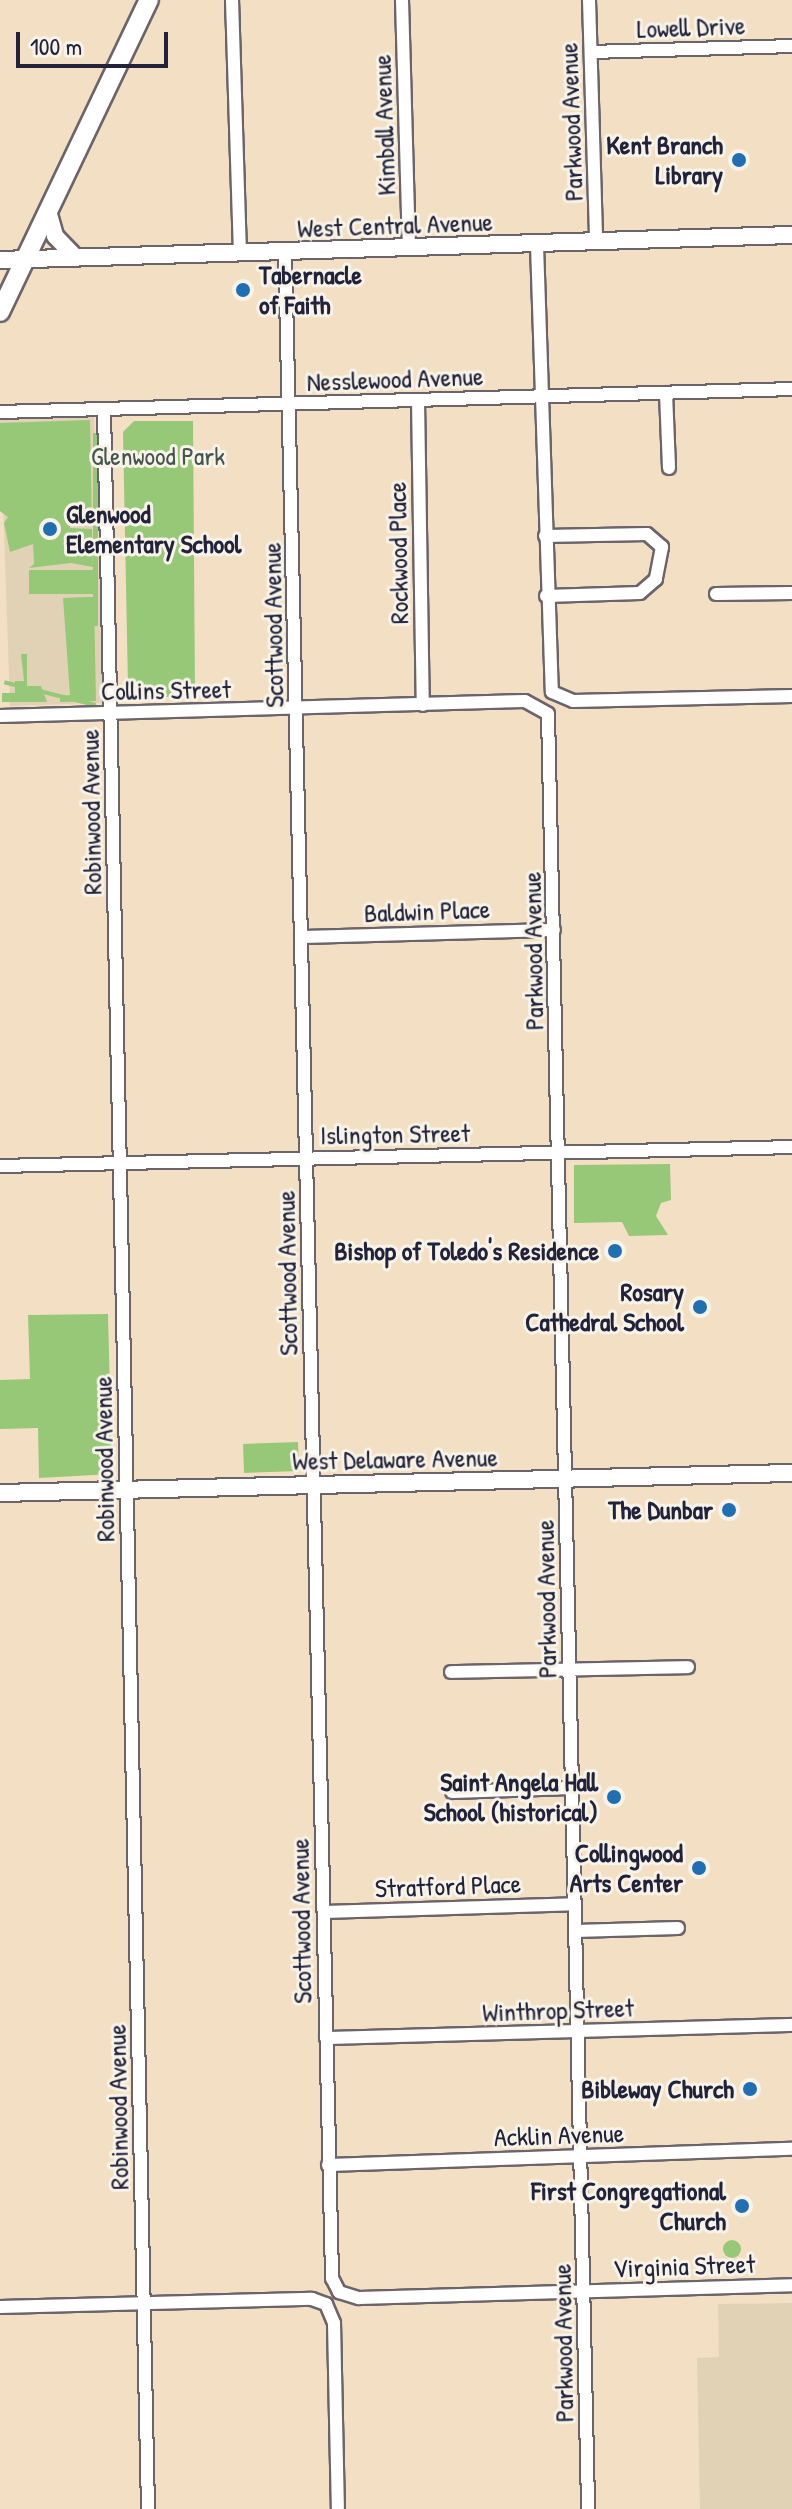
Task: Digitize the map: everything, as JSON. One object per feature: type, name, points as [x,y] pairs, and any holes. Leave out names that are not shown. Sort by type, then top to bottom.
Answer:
[{"type":"main road","points":[[0,312],[149,0]]},
{"type":"main road","points":[[48,211],[55,236],[76,258]]},
{"type":"main road","name":"West Central Avenue","points":[[0,260],[792,235]]},
{"type":"main road","name":"West Delaware Avenue","points":[[0,1493],[792,1473]]},
{"type":"street","points":[[232,0],[240,253]]},
{"type":"street","name":"Kimball Avenue","points":[[402,0],[409,249]]},
{"type":"street","name":"Parkwood Avenue","points":[[589,0],[596,243]]},
{"type":"street","name":"Lowell Drive","points":[[591,52],[792,46]]},
{"type":"street","points":[[537,245],[549,684],[556,695],[573,701],[792,696]]},
{"type":"street","name":"Scottwood Avenue","points":[[285,252],[328,2165],[332,2278],[339,2292]]},
{"type":"street","name":"Nesslewood Avenue","points":[[0,412],[792,389]]},
{"type":"street","points":[[666,393],[669,468]]},
{"type":"street","name":"Rockwood Place","points":[[418,400],[423,705]]},
{"type":"street","name":"Robinwood Avenue","points":[[104,409],[148,2509]]},
{"type":"street","points":[[545,536],[647,534],[656,537],[662,547],[659,571],[646,590],[546,596]]},
{"type":"street","points":[[716,594],[792,593]]},
{"type":"street","name":"Parkwood Avenue","points":[[525,701],[548,714],[588,2509]]},
{"type":"street","name":"Collins Street","points":[[0,716],[525,701]]},
{"type":"street","name":"Baldwin Place","points":[[301,937],[554,930]]},
{"type":"street","name":"Islington Street","points":[[0,1166],[792,1147]]},
{"type":"street","points":[[451,1672],[688,1667]]},
{"type":"street","points":[[452,1792],[572,1788]]},
{"type":"street","name":"Stratford Place","points":[[324,1912],[574,1904]]},
{"type":"street","points":[[575,1931],[678,1928]]},
{"type":"street","name":"Winthrop Street","points":[[326,2038],[792,2025]]},
{"type":"street","name":"Acklin Avenue","points":[[328,2165],[792,2149]]},
{"type":"street","name":"Virginia Street","points":[[339,2292],[359,2298],[792,2285]]},
{"type":"street","points":[[0,2307],[312,2299],[328,2305],[334,2323],[338,2509]]},
{"type":"shaded area","name":"Glenwood Elementary School","points":[[94,415],[104,703],[10,706],[0,418]]},
{"type":"shaded area","points":[[792,2303],[792,2509],[700,2509],[697,2358],[719,2357],[718,2304]]},
{"type":"green space","points":[[90,420],[92,523],[70,523],[70,528],[92,529],[93,567],[71,563],[29,568],[34,564],[33,544],[10,552],[4,523],[8,517],[0,511],[0,423]]},
{"type":"green space","name":"Glenwood Park","points":[[134,421],[193,421],[195,697],[141,697],[128,686],[123,432]]},
{"type":"green space","points":[[93,433],[98,433],[98,626],[93,626]]},
{"type":"green space","points":[[29,570],[93,570],[93,594],[29,594]]},
{"type":"green space","points":[[94,597],[96,701],[60,702],[60,696],[70,695],[63,598]]},
{"type":"green space","points":[[21,654],[27,654],[27,686],[41,686],[47,702],[2,702],[2,693],[15,693],[15,681],[24,681]]},
{"type":"green space","points":[[5,680],[96,703],[95,707],[4,684]]},
{"type":"green space","points":[[670,1164],[671,1200],[661,1203],[656,1216],[668,1235],[629,1236],[622,1222],[574,1223],[574,1165]]},
{"type":"green space","points":[[108,1314],[112,1474],[39,1478],[38,1428],[0,1429],[0,1380],[30,1379],[28,1315]]},
{"type":"green space","points":[[298,1442],[299,1471],[244,1473],[243,1444]]},
{"type":"green space","points":[[732,2240],[741,2249],[732,2258],[723,2249]]},
{"type":"place","name":"Kent Branch Library","points":[[739,160]]},
{"type":"place","name":"Tabernacle of Faith","points":[[243,290]]},
{"type":"place","name":"Glenwood Elementary School","points":[[50,529]]},
{"type":"place","name":"Bishop of Toledo's Residence","points":[[615,1251]]},
{"type":"place","name":"Rosary Cathedral School","points":[[700,1307]]},
{"type":"place","name":"The Dunbar","points":[[729,1510]]},
{"type":"place","name":"Saint Angela Hall School (historical)","points":[[614,1797]]},
{"type":"place","name":"Collingwood Arts Center","points":[[699,1868]]},
{"type":"place","name":"Bibleway Church","points":[[750,2089]]},
{"type":"place","name":"First Congregational Church","points":[[742,2206]]}]
